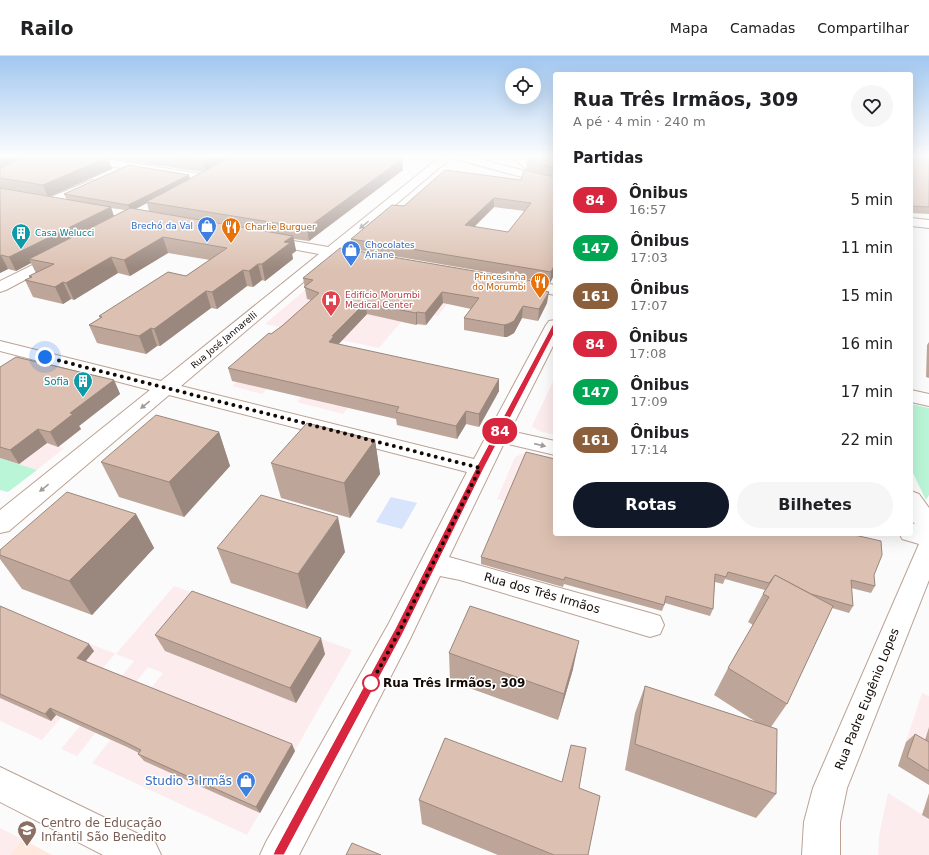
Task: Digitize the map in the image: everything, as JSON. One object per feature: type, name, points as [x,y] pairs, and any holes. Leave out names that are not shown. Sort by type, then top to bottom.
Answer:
[{"type":"main road","points":[[48,203],[68,194]]},
{"type":"main road","name":"Rua José Jannarelli","points":[[0,524],[400,194]]},
{"type":"main road","points":[[34,200],[71,207]]},
{"type":"main road","points":[[913,222],[929,224]]},
{"type":"main road","points":[[913,233],[929,234]]},
{"type":"main road","points":[[256,235],[354,255]]},
{"type":"main road","points":[[0,287],[71,249]]},
{"type":"main road","points":[[501,281],[553,290]]},
{"type":"main road","points":[[279,855],[399,632],[480,468],[553,330]]},
{"type":"main road","points":[[0,346],[167,387],[480,468]]},
{"type":"main road","points":[[913,397],[929,402]]},
{"type":"main road","points":[[913,399],[929,402]]},
{"type":"main road","points":[[498,435],[553,448]]},
{"type":"main road","points":[[913,504],[918,513],[929,521]]},
{"type":"main road","points":[[913,533],[929,537]]},
{"type":"main road","name":"Rua Padre Eugênio Lopes","points":[[821,855],[822,822],[830,788],[929,548]]},
{"type":"main road","name":"Rua dos Três Irmãos","points":[[433,564],[460,569],[650,625]]},
{"type":"main road","points":[[0,784],[142,855]]},
{"type":"shaded area","points":[[439,278],[447,304],[438,316],[434,315],[425,326],[401,322],[379,348],[265,324],[317,280]]},
{"type":"shaded area","points":[[249,371],[278,378],[262,394],[232,386]]},
{"type":"shaded area","points":[[370,381],[343,414],[297,402],[312,386]]},
{"type":"shaded area","points":[[553,381],[553,434],[539,431],[532,426]]},
{"type":"shaded area","points":[[0,429],[64,448],[37,470],[0,458]]},
{"type":"shaded area","points":[[524,453],[553,460],[553,474],[547,512],[497,499],[515,457]]},
{"type":"shaded area","points":[[174,586],[352,650],[247,835],[92,763],[163,673],[148,667],[77,756],[61,749],[134,661],[115,654],[42,740],[0,721],[0,671],[45,626],[116,654]]},
{"type":"shaded area","points":[[922,693],[929,696],[929,785],[898,766]]},
{"type":"shaded area","points":[[888,793],[929,819],[929,855],[878,855],[879,836]]},
{"type":"shaded area","points":[[0,828],[22,839],[10,855],[0,855]]},
{"type":"shaded area","name":"Centro de Educação Infantil São Benedito","points":[[22,839],[52,855],[10,855]]},
{"type":"green space","points":[[913,404],[929,408],[929,495],[926,500],[913,473]]},
{"type":"green space","points":[[0,458],[37,470],[8,492],[0,490]]},
{"type":"water","points":[[391,497],[417,503],[402,529],[376,522]]},
{"type":"building","points":[[0,194],[37,194],[111,207],[9,257],[0,256]]},
{"type":"building","points":[[66,194],[150,194],[128,205]]},
{"type":"building","points":[[161,194],[353,194],[307,228],[146,202]]},
{"type":"building","points":[[417,194],[553,194],[553,268],[551,272],[351,239],[392,205],[404,206]],"holes":[[[494,198],[531,203],[508,232],[465,225]]]},
{"type":"building","points":[[913,194],[929,194],[929,207],[913,206]]},
{"type":"building","points":[[130,208],[293,236],[284,242],[290,243],[262,264],[258,264],[249,271],[243,270],[212,292],[206,291],[154,329],[151,328],[139,336],[89,325],[102,317],[99,316],[168,272],[186,276],[227,248],[163,237],[124,260],[111,257],[66,283],[63,282],[55,287],[25,280],[32,277],[29,276],[54,264],[29,259]]},
{"type":"building","points":[[340,248],[544,283],[540,290],[549,292],[539,309],[523,306],[514,321],[508,324],[504,325],[464,318],[479,298],[442,292],[425,313],[416,313],[365,303],[332,336],[334,336],[329,342],[499,379],[479,414],[466,411],[456,426],[396,412],[399,407],[228,368],[269,333],[271,334],[282,326],[319,293],[304,287],[313,280],[303,278]]},
{"type":"building","points":[[16,357],[114,380],[70,413],[73,414],[50,432],[38,429],[10,450],[0,447],[0,367]]},
{"type":"building","points":[[156,415],[219,432],[169,482],[101,462]]},
{"type":"building","points":[[307,423],[375,440],[344,483],[271,463]]},
{"type":"building","points":[[526,452],[553,459],[553,536],[859,536],[881,541],[882,555],[874,575],[875,586],[851,580],[853,606],[811,594],[775,575],[769,583],[728,572],[726,577],[715,574],[713,609],[666,596],[664,605],[565,577],[564,580],[481,557]]},
{"type":"building","points":[[67,492],[136,514],[69,581],[0,555],[0,550]]},
{"type":"building","points":[[261,495],[338,517],[298,574],[217,548]]},
{"type":"building","points":[[775,575],[833,606],[787,704],[728,668],[769,597],[763,594]]},
{"type":"building","points":[[192,591],[321,638],[290,688],[155,635]]},
{"type":"building","points":[[0,606],[89,644],[77,658],[292,744],[256,807],[138,754],[141,750],[50,708],[45,714],[0,694]]},
{"type":"building","points":[[470,606],[579,641],[564,694],[449,653]]},
{"type":"building","points":[[645,686],[777,729],[776,794],[635,744]]},
{"type":"building","points":[[915,734],[929,742],[929,771],[907,757]]},
{"type":"building","points":[[445,738],[562,782],[571,745],[586,748],[579,788],[600,796],[588,855],[554,855],[419,800]]},
{"type":"building","points":[[352,843],[381,855],[346,855]]},
{"type":"bus line","name":"84","points":[[279,855],[399,632],[480,468],[553,330]]},
{"type":"place","name":"Brechó da Val","points":[[207,243]]},
{"type":"place","name":"Charlie Burguer","points":[[231,244]]},
{"type":"place","name":"Casa Welucci","points":[[21,250]]},
{"type":"place","name":"Chocolates Ariane","points":[[351,267]]},
{"type":"place","name":"Princesinha do Morumbi","points":[[540,299]]},
{"type":"place","name":"Edifício Morumbi Medical Center","points":[[331,317]]},
{"type":"place","name":"Sofia","points":[[83,398]]},
{"type":"place","name":"Rua Três Irmãos, 309","points":[[371,683]]},
{"type":"place","name":"Studio 3 Irmãs","points":[[246,798]]},
{"type":"place","name":"Centro de Educação Infantil São Benedito","points":[[27,847]]},
{"type":"route","points":[[45,357],[480,468],[399,632],[369,687],[371,683]]}]
